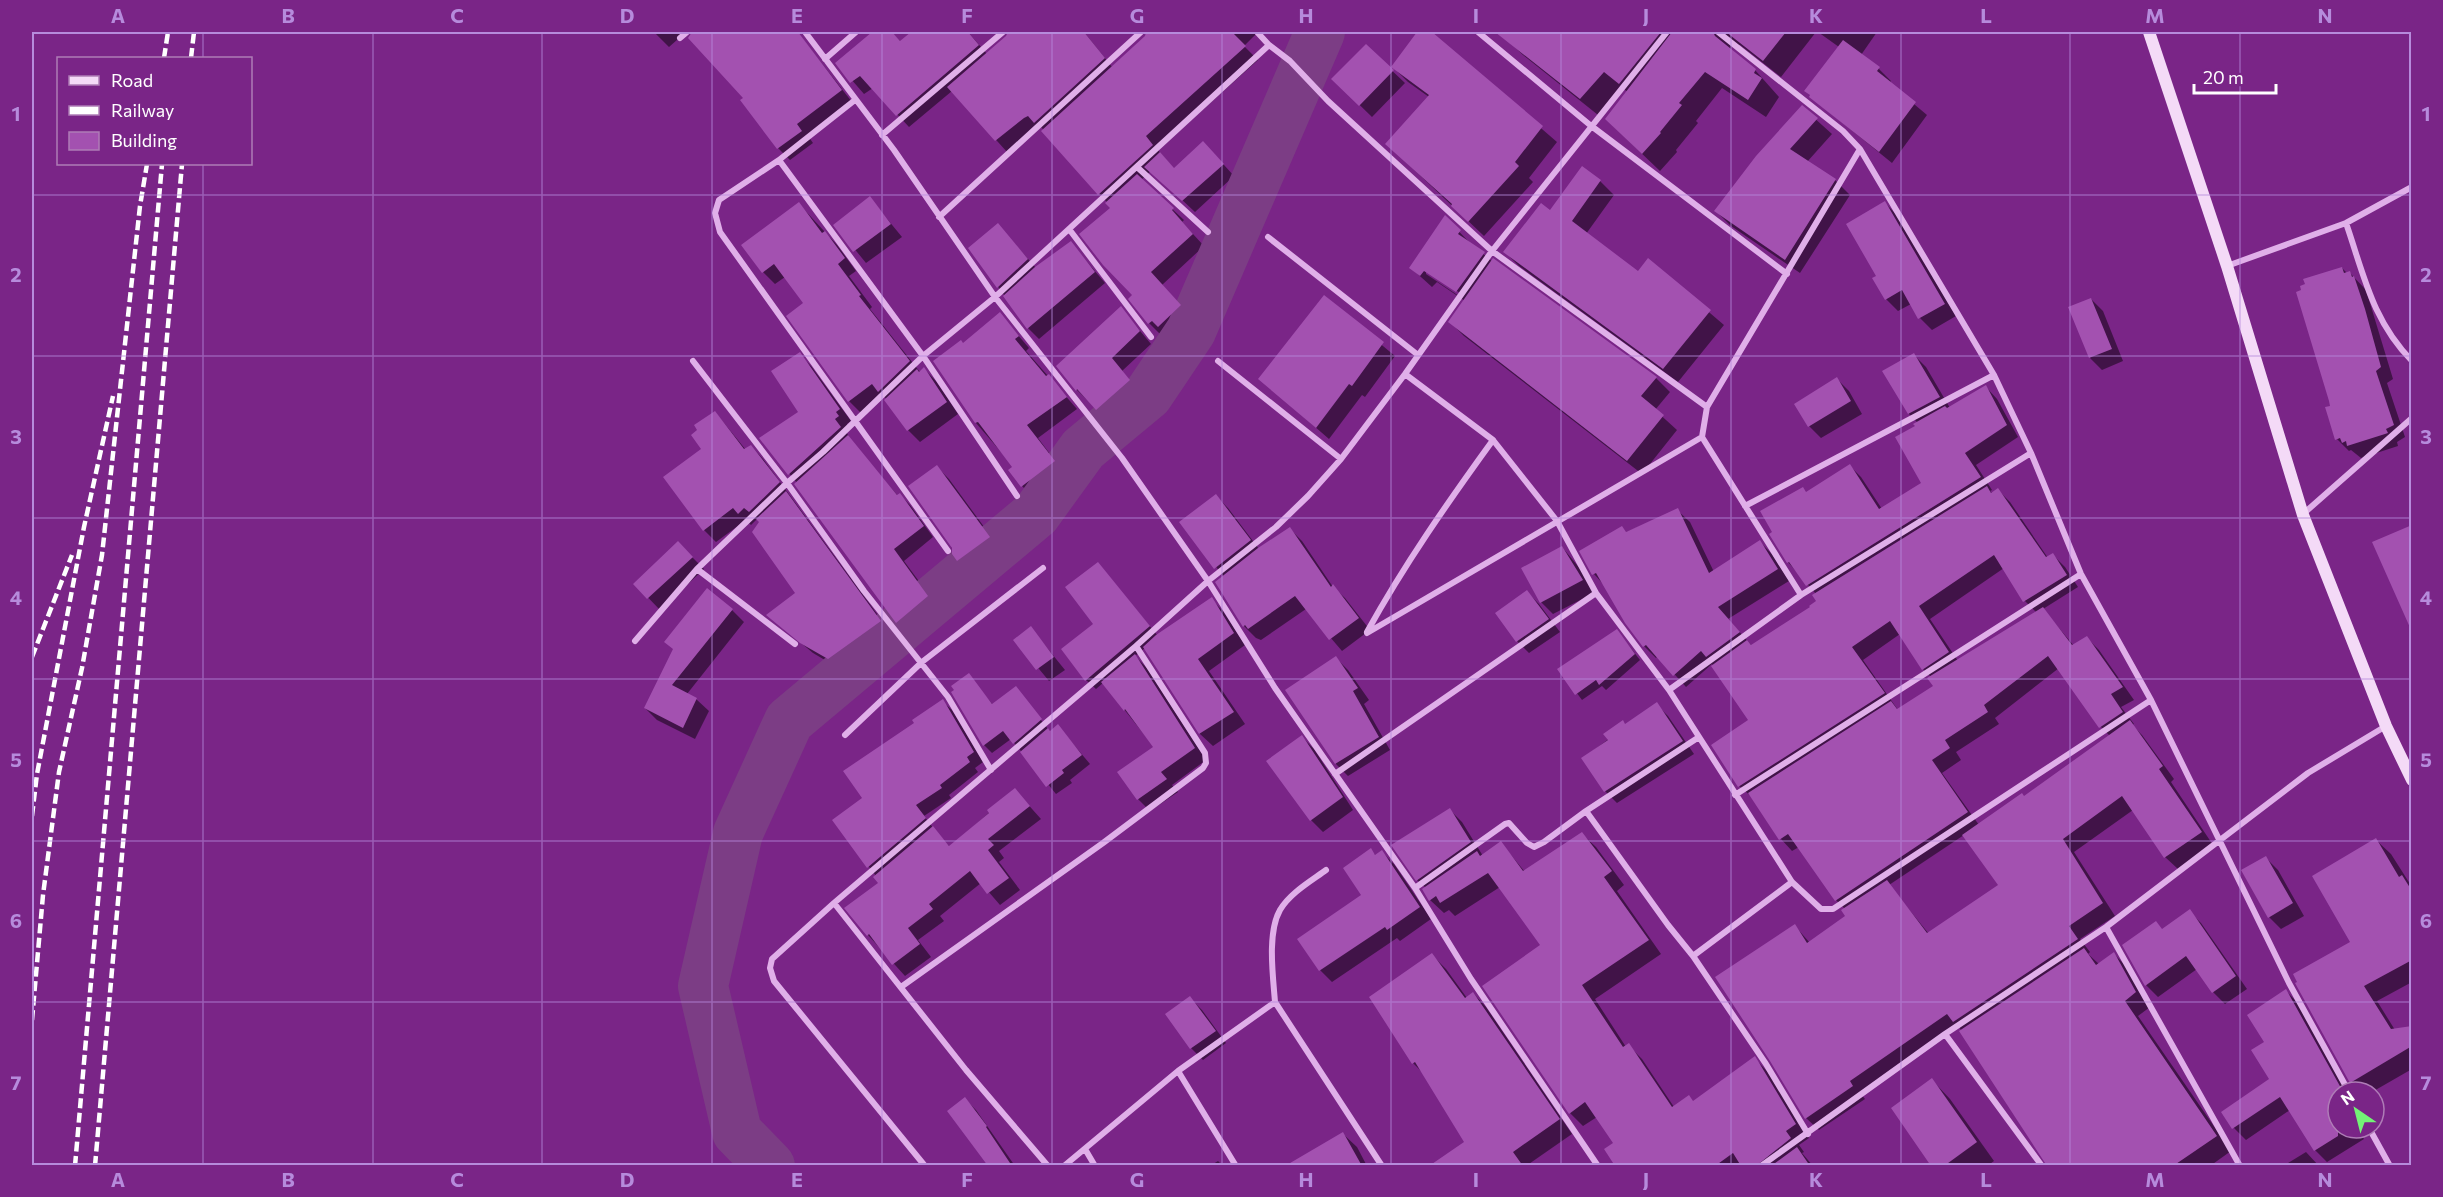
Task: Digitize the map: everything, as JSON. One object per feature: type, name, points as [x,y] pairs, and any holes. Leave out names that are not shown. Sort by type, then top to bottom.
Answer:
[{"type":"main road","points":[[2149,32],[2227,266],[2303,514],[2386,726],[2412,780]]},
{"type":"street","points":[[680,38],[687,32]]},
{"type":"street","points":[[805,32],[882,135],[995,297],[1122,458],[1208,581],[1275,688],[1415,888],[1471,979],[1598,1166]]},
{"type":"street","points":[[825,59],[856,32]]},
{"type":"street","points":[[882,135],[1003,32]]},
{"type":"street","points":[[939,217],[1141,32]]},
{"type":"street","points":[[1257,32],[1269,45],[1290,61],[1328,101],[1492,251],[1707,407]]},
{"type":"street","points":[[1478,32],[1590,125],[1787,274]]},
{"type":"street","points":[[925,1166],[774,981],[770,968],[772,960],[834,903],[1136,646],[1208,581],[1276,527],[1308,496],[1341,459],[1405,374],[1492,251],[1590,125],[1667,32]]},
{"type":"street","points":[[1718,32],[1843,130],[1860,149],[1994,375],[2031,453],[2081,574],[2151,700],[2289,983],[2342,1080]]},
{"type":"street","points":[[635,641],[698,569],[786,483],[824,452],[923,356],[995,297],[1269,45]]},
{"type":"street","points":[[855,100],[779,160],[719,200],[714,213],[720,232],[948,551]]},
{"type":"street","points":[[1801,595],[1702,437],[1707,407],[1860,149]]},
{"type":"street","points":[[779,160],[923,356],[1017,496]]},
{"type":"street","points":[[1137,167],[1208,232]]},
{"type":"street","points":[[2227,266],[2346,223],[2411,187]]},
{"type":"street","points":[[2346,223],[2378,315],[2394,343],[2412,361]]},
{"type":"street","points":[[1069,229],[1151,337]]},
{"type":"street","points":[[1268,237],[1418,355]]},
{"type":"street","points":[[693,361],[786,483],[864,591],[948,697],[991,770]]},
{"type":"street","points":[[1218,361],[1341,459]]},
{"type":"street","points":[[1405,374],[1493,440],[1557,521],[1596,593],[1669,690],[1792,882],[1821,909],[1833,909],[2151,700]]},
{"type":"street","points":[[1745,506],[1994,375]]},
{"type":"street","points":[[2303,514],[2412,418]]},
{"type":"street","points":[[1493,440],[1427,535],[1367,633],[1702,437]]},
{"type":"street","points":[[1669,690],[1801,595],[2031,453]]},
{"type":"street","points":[[845,735],[922,662],[1043,568]]},
{"type":"street","points":[[698,569],[795,644]]},
{"type":"street","points":[[1735,795],[2081,574]]},
{"type":"street","points":[[1335,774],[1596,593]]},
{"type":"street","points":[[901,987],[1200,772],[1206,763],[1205,753],[1136,646]]},
{"type":"street","points":[[1761,1166],[1945,1034],[2106,927],[2308,773],[2386,726]]},
{"type":"street","points":[[1415,888],[1505,824],[1509,823],[1527,843],[1534,847],[1544,842],[1586,811],[1699,737]]},
{"type":"street","points":[[1586,811],[1693,956],[1766,1064],[1808,1134]]},
{"type":"street","points":[[1326,870],[1290,898],[1281,908],[1276,919],[1272,952],[1275,1002],[1382,1166]]},
{"type":"street","points":[[1693,956],[1792,882]]},
{"type":"street","points":[[834,903],[966,1070],[1048,1166]]},
{"type":"street","points":[[2106,927],[2240,1166]]},
{"type":"street","points":[[1064,1166],[1178,1071],[1275,1002]]},
{"type":"street","points":[[1945,1034],[2042,1166]]},
{"type":"street","points":[[1178,1071],[1236,1166]]},
{"type":"street","points":[[2376,1140],[2390,1166]]},
{"type":"street","points":[[1085,1149],[1095,1166]]},
{"type":"building","points":[[692,32],[798,32],[842,90],[797,124],[802,131],[777,149],[740,100],[743,98],[688,38]]},
{"type":"building","points":[[872,32],[892,32],[900,41],[911,32],[968,32],[979,45],[896,116],[860,76],[850,83],[835,63]]},
{"type":"building","points":[[1008,32],[1084,32],[1105,58],[1034,123],[1028,116],[995,141],[947,87]]},
{"type":"building","points":[[1146,32],[1232,32],[1246,46],[1146,136],[1153,145],[1098,195],[1041,131],[1145,36]]},
{"type":"building","points":[[1417,32],[1432,32],[1543,126],[1515,162],[1519,166],[1468,222],[1451,206],[1452,204],[1385,144],[1429,95],[1391,67]]},
{"type":"building","points":[[1495,32],[1661,32],[1619,84],[1604,72],[1580,99]]},
{"type":"building","points":[[1672,32],[1713,32],[1756,69],[1754,73],[1762,78],[1748,100],[1705,72],[1679,103],[1682,105],[1661,133],[1642,154],[1605,119]]},
{"type":"building","points":[[1726,32],[1786,32],[1763,61]]},
{"type":"building","points":[[1843,40],[1880,67],[1877,71],[1916,102],[1879,152],[1804,91]]},
{"type":"building","points":[[1366,44],[1394,70],[1359,106],[1331,79]]},
{"type":"building","points":[[1802,105],[1818,118],[1790,149],[1836,179],[1785,260],[1714,211],[1756,156]]},
{"type":"building","points":[[1203,141],[1224,164],[1182,201],[1144,167],[1160,152],[1174,168]]},
{"type":"building","points":[[1582,166],[1601,180],[1572,221],[1638,271],[1648,258],[1711,310],[1663,369],[1503,252],[1541,203],[1550,210]]},
{"type":"building","points":[[1137,174],[1174,208],[1172,210],[1193,234],[1151,272],[1181,305],[1158,327],[1152,321],[1148,324],[1128,299],[1132,295],[1103,265],[1079,234],[1110,208],[1105,203]]},
{"type":"building","points":[[870,196],[891,224],[853,252],[833,225]]},
{"type":"building","points":[[1885,201],[1945,304],[1918,319],[1902,290],[1885,300],[1872,278],[1876,276],[1846,224]]},
{"type":"building","points":[[799,202],[822,233],[825,231],[845,258],[838,264],[861,295],[859,296],[910,361],[878,392],[872,384],[848,402],[786,316],[803,303],[774,264],[762,273],[741,245]]},
{"type":"building","points":[[1445,215],[1461,230],[1458,234],[1485,252],[1456,292],[1424,271],[1420,276],[1409,268]]},
{"type":"building","points":[[998,223],[1028,259],[997,288],[968,248]]},
{"type":"building","points":[[1071,241],[1095,272],[1027,329],[1003,296],[1035,267]]},
{"type":"building","points":[[1493,258],[1657,377],[1641,396],[1664,415],[1627,461],[1448,322]]},
{"type":"building","points":[[2342,267],[2344,273],[2350,271],[2352,277],[2354,276],[2365,309],[2381,367],[2376,371],[2394,425],[2386,429],[2388,433],[2347,446],[2346,441],[2342,443],[2340,438],[2335,440],[2325,407],[2330,406],[2329,401],[2296,292],[2301,290],[2300,286],[2305,284],[2303,279]]},
{"type":"building","points":[[1324,295],[1384,342],[1352,386],[1349,384],[1316,428],[1258,379]]},
{"type":"building","points":[[2091,298],[2112,349],[2089,358],[2068,307]]},
{"type":"building","points":[[1121,306],[1140,331],[1112,358],[1130,380],[1096,410],[1077,389],[1076,391],[1056,366]]},
{"type":"building","points":[[1000,312],[1019,336],[1015,339],[1046,376],[1049,374],[1067,397],[1027,425],[1055,461],[1021,487],[1008,470],[1012,467],[978,422],[975,423],[933,361],[961,340],[963,343]]},
{"type":"building","points":[[800,352],[840,409],[836,412],[839,416],[835,419],[841,427],[788,475],[759,438],[798,412],[771,371]]},
{"type":"building","points":[[1914,353],[1940,397],[1908,414],[1882,371]]},
{"type":"building","points":[[924,367],[947,402],[907,431],[884,400],[917,369],[919,372]]},
{"type":"building","points":[[1837,377],[1851,401],[1808,427],[1794,404]]},
{"type":"building","points":[[1986,385],[2007,425],[1965,453],[1981,477],[1806,586],[1789,562],[1787,563],[1769,534],[1772,532],[1760,511],[1803,487],[1806,492],[1850,464],[1879,509],[1921,483],[1895,437],[1915,426],[1913,424],[1945,406],[1947,408]]},
{"type":"building","points":[[715,411],[744,449],[751,445],[780,482],[749,512],[744,508],[738,514],[733,508],[703,531],[663,477],[701,449],[691,435],[697,430],[694,425]]},
{"type":"building","points":[[848,435],[897,495],[900,493],[924,526],[894,549],[928,596],[896,623],[794,484]]},
{"type":"building","points":[[937,465],[990,537],[957,561],[952,554],[952,548],[908,486]]},
{"type":"building","points":[[1987,486],[1991,493],[1998,488],[2046,557],[2053,553],[2067,575],[2023,602],[1994,555],[1919,606],[1949,652],[1922,670],[1890,621],[1852,647],[1885,693],[1738,787],[1711,745],[1748,720],[1711,666],[1747,640],[1751,645],[1810,607],[1816,601],[1812,595]]},
{"type":"building","points":[[786,491],[881,621],[828,659],[800,643],[766,615],[795,593],[752,532],[759,522],[756,519]]},
{"type":"building","points":[[1216,494],[1251,540],[1214,569],[1179,522]]},
{"type":"building","points":[[1678,508],[1709,573],[1760,540],[1778,569],[1718,607],[1740,632],[1706,657],[1701,651],[1673,676],[1646,645],[1643,647],[1625,623],[1596,573],[1592,575],[1579,551],[1622,526],[1626,532]]},
{"type":"building","points":[[2412,525],[2412,632],[2372,542]]},
{"type":"building","points":[[1290,527],[1331,587],[1333,584],[1359,618],[1329,640],[1295,596],[1248,629],[1245,625],[1243,627],[1215,582],[1258,548]]},
{"type":"building","points":[[678,541],[693,557],[647,599],[633,584]]},
{"type":"building","points":[[1562,546],[1583,580],[1540,603],[1521,568]]},
{"type":"building","points":[[1098,562],[1150,626],[1085,681],[1061,649],[1093,624],[1065,587]]},
{"type":"building","points":[[707,588],[733,609],[672,685],[697,698],[683,728],[644,708],[673,649],[664,642]]},
{"type":"building","points":[[1527,590],[1549,619],[1516,642],[1495,613]]},
{"type":"building","points":[[1212,597],[1234,633],[1198,659],[1234,712],[1199,734],[1143,647],[1156,635]]},
{"type":"building","points":[[2043,607],[2072,645],[2087,636],[2123,687],[2111,694],[2123,712],[2099,728],[2048,656],[1984,705],[1988,712],[1945,740],[1950,748],[1932,760],[1968,812],[1835,901],[1788,834],[1779,840],[1748,793],[1891,701],[1897,709],[1933,686],[1927,678]]},
{"type":"building","points":[[1031,626],[1054,657],[1036,670],[1013,640]]},
{"type":"building","points":[[1617,629],[1635,654],[1599,685],[1596,680],[1575,695],[1557,669]]},
{"type":"building","points":[[1135,654],[1195,748],[1161,772],[1167,779],[1137,800],[1117,772],[1153,747],[1125,709],[1124,711],[1101,682]]},
{"type":"building","points":[[1336,656],[1358,688],[1353,691],[1379,737],[1335,764],[1285,690]]},
{"type":"building","points":[[969,673],[992,704],[1016,686],[1042,719],[1013,744],[1003,731],[983,746],[951,692],[954,690],[951,686]]},
{"type":"building","points":[[943,699],[974,752],[967,757],[970,762],[940,785],[942,788],[916,805],[926,818],[867,868],[832,820],[862,798],[843,771],[914,723],[912,720]]},
{"type":"building","points":[[1657,702],[1683,741],[1604,792],[1581,758],[1608,740],[1603,734],[1623,720],[1625,724]]},
{"type":"building","points":[[2130,720],[2163,766],[2159,769],[2202,832],[2164,858],[2122,796],[2063,839],[2103,903],[2069,926],[2078,939],[1953,1022],[1947,1014],[1850,1081],[1853,1086],[1805,1119],[1715,977],[1795,924],[1807,943],[1845,916],[1841,910],[1887,880],[1927,933],[1998,885],[1962,835],[2022,793],[2024,796]]},
{"type":"building","points":[[1058,724],[1082,755],[1062,770],[1064,773],[1046,787],[1020,752],[1048,728],[1050,731]]},
{"type":"building","points":[[1302,735],[1343,797],[1310,821],[1266,761]]},
{"type":"building","points":[[1015,788],[1030,806],[988,839],[994,845],[988,850],[1009,878],[987,894],[970,871],[929,904],[933,909],[908,928],[920,944],[892,965],[869,934],[867,936],[844,908],[878,883],[873,877],[933,826],[949,846],[989,813],[987,810]]},
{"type":"building","points":[[1450,808],[1471,842],[1416,881],[1391,845]]},
{"type":"building","points":[[1582,832],[1612,871],[1604,877],[1649,940],[1582,985],[1623,1047],[1629,1043],[1672,1107],[1689,1095],[1693,1101],[1755,1056],[1796,1124],[1786,1131],[1791,1138],[1756,1166],[1741,1166],[1733,1153],[1715,1166],[1615,1166],[1604,1149],[1613,1143],[1585,1102],[1569,1114],[1482,986],[1540,945],[1488,873],[1440,903],[1436,896],[1429,901],[1422,889],[1477,851],[1480,856],[1501,841],[1523,871]]},
{"type":"building","points":[[2376,838],[2399,877],[2402,875],[2412,891],[2412,960],[2364,986],[2391,1029],[2412,1026],[2412,1046],[2355,1080],[2348,1080],[2295,983],[2297,982],[2293,974],[2350,942],[2312,876]]},
{"type":"building","points":[[1371,848],[1375,855],[1382,850],[1420,907],[1387,930],[1385,927],[1319,971],[1297,939],[1361,895],[1343,868]]},
{"type":"building","points":[[2266,856],[2293,903],[2268,918],[2241,870]]},
{"type":"building","points":[[2190,909],[2236,976],[2212,993],[2186,956],[2145,986],[2122,945],[2156,921],[2162,929]]},
{"type":"building","points":[[2084,948],[2096,965],[2114,952],[2136,992],[2125,1001],[2217,1136],[2173,1166],[2047,1166],[1959,1031]]},
{"type":"building","points":[[1432,953],[1465,998],[1473,992],[1560,1119],[1513,1152],[1523,1166],[1429,1166],[1464,1142],[1415,1062],[1412,1064],[1369,997]]},
{"type":"building","points":[[2286,989],[2337,1080],[2326,1080],[2326,1140],[2332,1140],[2314,1151],[2280,1097],[2232,1129],[2221,1112],[2269,1079],[2251,1050],[2264,1042],[2247,1015]]},
{"type":"building","points":[[1190,996],[1216,1031],[1190,1049],[1165,1014]]},
{"type":"building","points":[[1932,1078],[1977,1142],[1944,1166],[1931,1166],[1891,1108]]},
{"type":"building","points":[[965,1097],[987,1126],[1012,1166],[988,1166],[947,1111]]},
{"type":"building","points":[[1343,1132],[1362,1166],[1285,1166]]},
{"type":"building","points":[[1797,1147],[1810,1166],[1771,1166]]},
{"type":"waterway","points":[[770,1166],[737,1132],[703,986],[738,833],[789,721],[1036,514],[1083,449],[1148,395],[1191,331],[1320,32]]},
{"type":"railway","points":[[164,57],[168,32]]},
{"type":"railway","points":[[191,57],[194,32]]},
{"type":"railway","points":[[32,1020],[43,895],[59,772],[82,668],[102,555],[140,206],[147,165]]},
{"type":"railway","points":[[75,1166],[162,165]]},
{"type":"railway","points":[[95,1166],[182,165]]},
{"type":"railway","points":[[32,816],[37,774],[84,527],[113,396]]},
{"type":"railway","points":[[32,657],[72,555]]}]
